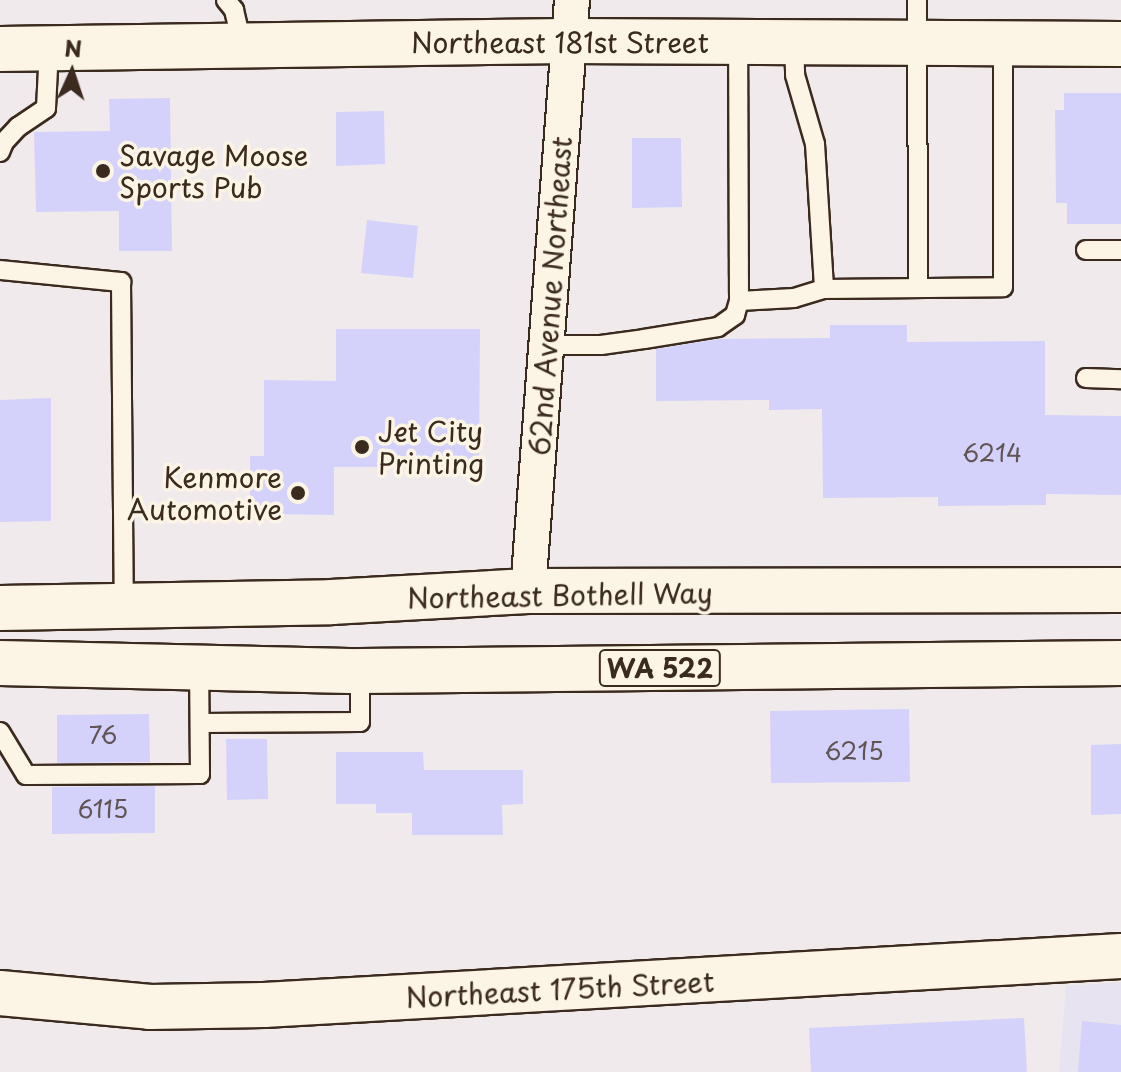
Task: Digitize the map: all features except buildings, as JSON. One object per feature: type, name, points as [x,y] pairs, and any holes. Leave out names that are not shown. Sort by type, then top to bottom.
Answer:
[{"type":"street","name":"Northeast 181st Street","points":[[0,49],[242,45],[570,20],[738,41],[794,42],[916,21],[1003,43],[1121,44]]},
{"type":"street","name":"62nd Avenue Northeast","points":[[528,591],[570,20]]},
{"type":"street","name":"Northeast Bothell Way","points":[[0,608],[331,602],[528,591],[1121,590]]},
{"type":"street","name":"WA 522","points":[[0,663],[360,671],[1121,663]]},
{"type":"street","name":"Northeast 175th Street","points":[[0,993],[150,1007],[264,1005],[1121,956]]},
{"type":"lane","points":[[226,0],[234,10],[242,45]]},
{"type":"lane","points":[[916,21],[918,287]]},
{"type":"lane","points":[[546,345],[601,345],[718,327],[735,315],[739,301],[738,41]]},
{"type":"lane","points":[[794,42],[795,75],[815,144],[824,289]]},
{"type":"lane","points":[[739,301],[794,298],[824,289],[1003,287],[1003,43]]},
{"type":"lane","points":[[0,152],[18,127],[46,108],[49,48]]},
{"type":"lane","points":[[1086,250],[1121,250]]},
{"type":"lane","points":[[0,270],[121,282],[124,608]]},
{"type":"lane","points":[[1086,378],[1121,379]]},
{"type":"lane","points":[[0,732],[26,775],[200,774],[199,668]]},
{"type":"lane","points":[[200,723],[360,722],[360,671]]},
{"type":"shaded area","points":[[1121,982],[1121,1072],[1059,1072],[1066,986]]},
{"type":"place","name":"Savage Moose Sports Pub","points":[[103,171]]},
{"type":"place","name":"Jet City Printing","points":[[362,447]]},
{"type":"place","name":"Kenmore Automotive","points":[[298,493]]}]
